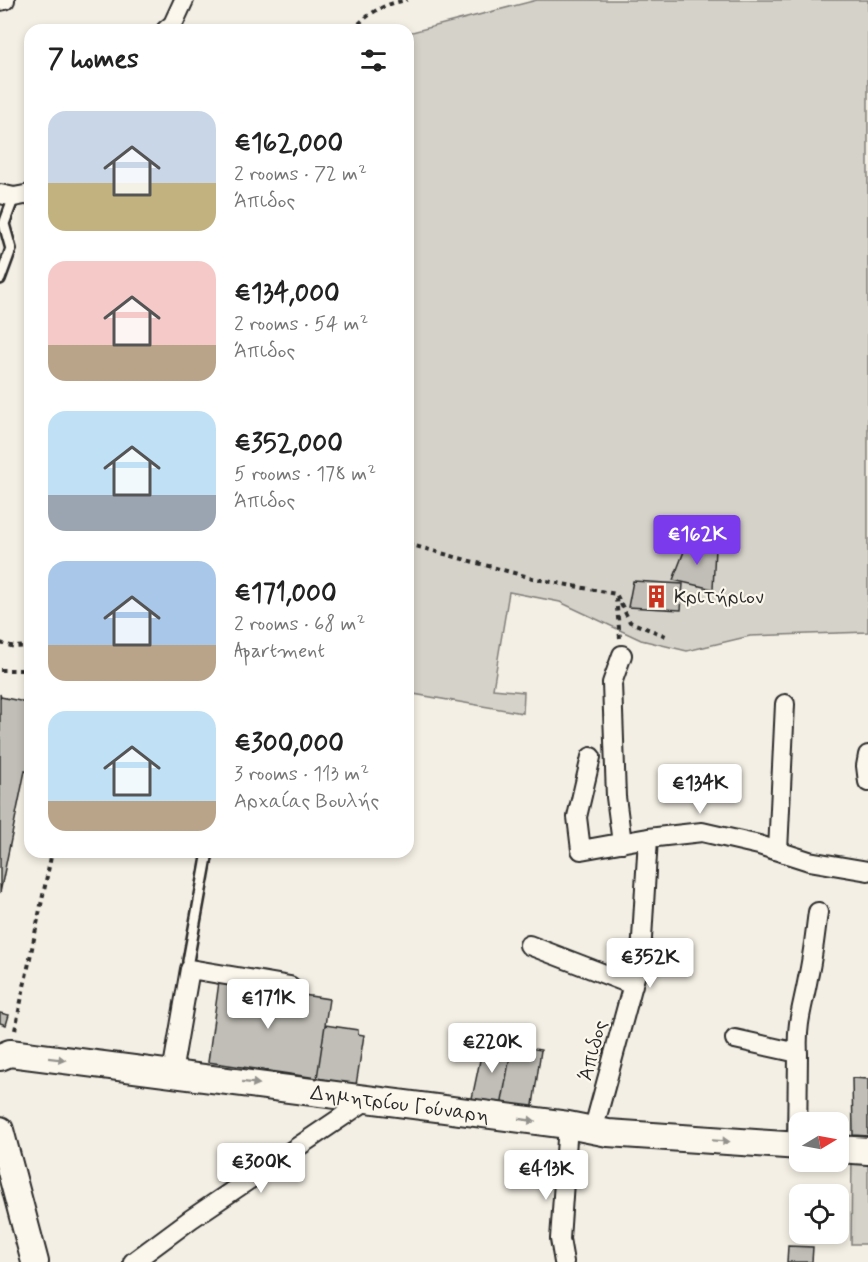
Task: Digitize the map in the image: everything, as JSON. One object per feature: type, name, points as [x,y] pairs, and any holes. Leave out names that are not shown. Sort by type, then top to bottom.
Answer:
[{"type":"main road","name":"Δημητρίου Γούναρη","points":[[5,1055],[369,1098],[568,1125],[608,1133],[789,1145]]},
{"type":"main road","points":[[0,1130],[35,1262]]},
{"type":"main road","points":[[849,1149],[868,1150]]},
{"type":"street","points":[[0,1],[5,0]]},
{"type":"street","points":[[173,24],[184,0]]},
{"type":"street","points":[[622,655],[612,682],[616,797],[622,843]]},
{"type":"street","points":[[778,851],[785,704]]},
{"type":"street","points":[[868,755],[866,766],[868,782]]},
{"type":"street","points":[[591,757],[577,817],[581,850],[648,838],[702,832],[809,861],[868,871]]},
{"type":"street","name":"Άπιδος","points":[[593,1131],[641,955],[648,838]]},
{"type":"street","points":[[798,1112],[797,1036],[818,912]]},
{"type":"street","points":[[529,945],[633,985]]},
{"type":"street","points":[[172,1073],[190,969],[291,986]]},
{"type":"street","points":[[735,1039],[798,1053]]},
{"type":"street","points":[[133,1262],[191,1219],[369,1098]]},
{"type":"street","points":[[564,1262],[560,1239],[568,1125]]},
{"type":"lane","points":[[0,279],[11,249],[4,224],[15,195]]},
{"type":"lane","points":[[190,969],[188,961],[207,858]]},
{"type":"path","points":[[359,24],[371,13],[393,3],[407,0]]},
{"type":"path","points":[[414,546],[536,579],[616,594]]},
{"type":"path","points":[[616,594],[630,622],[666,636]]},
{"type":"path","points":[[616,594],[622,655]]},
{"type":"path","points":[[0,643],[15,647],[24,646]]},
{"type":"path","points":[[0,670],[24,670]]},
{"type":"path","points":[[5,1055],[51,858]]},
{"type":"shaded area","points":[[537,0],[868,0],[868,632],[750,636],[687,651],[641,640],[560,602],[509,592],[493,689],[524,692],[523,713],[414,694],[414,31]]},
{"type":"shaded area","points":[[852,1156],[868,1157],[868,1244],[851,1244]]},
{"type":"building","points":[[688,541],[715,548],[713,589],[673,580]]},
{"type":"building","name":"Κριτήριον","points":[[633,581],[683,584],[681,610],[628,607]]},
{"type":"building","points":[[0,694],[1,697],[24,702],[24,776],[0,893]]},
{"type":"building","points":[[219,982],[329,999],[317,1078],[208,1062]]},
{"type":"building","points":[[0,1013],[9,1015],[6,1025],[0,1023]]},
{"type":"building","points":[[325,1025],[358,1030],[358,1034],[364,1035],[356,1085],[317,1078]]},
{"type":"building","points":[[484,1041],[512,1045],[501,1107],[471,1103]]},
{"type":"building","points":[[512,1045],[541,1050],[532,1112],[501,1107]]},
{"type":"building","points":[[852,1078],[868,1079],[868,1136],[853,1135]]},
{"type":"building","points":[[788,1246],[813,1247],[812,1262],[787,1262]]},
{"type":"place","name":"Κριτήριον","points":[[656,596]]}]
